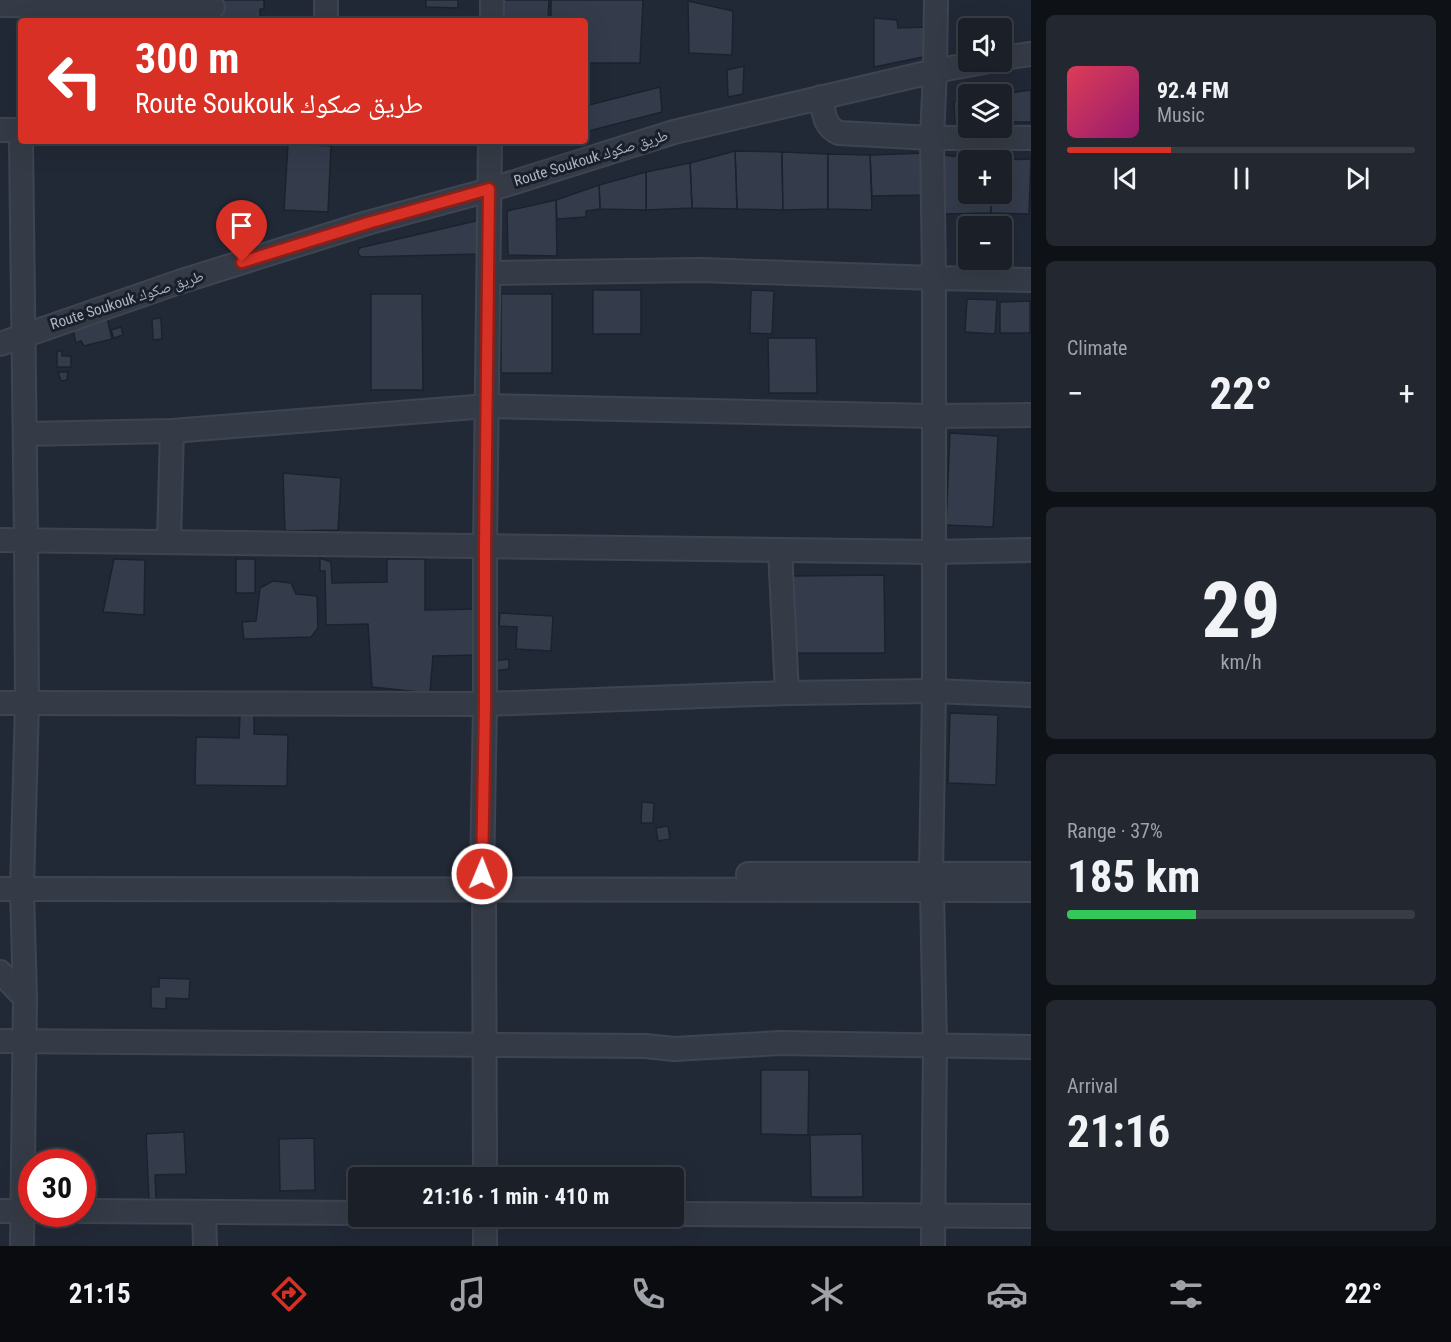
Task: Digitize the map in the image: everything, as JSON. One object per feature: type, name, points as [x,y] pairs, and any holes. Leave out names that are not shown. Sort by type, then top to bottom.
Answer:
[{"type":"street","points":[[326,0],[326,18]]},
{"type":"street","points":[[492,0],[492,18]]},
{"type":"street","points":[[933,1246],[935,1045],[932,882],[934,278],[932,138],[936,0]]},
{"type":"street","points":[[17,8],[213,9]]},
{"type":"street","points":[[1012,57],[1031,54]]},
{"type":"street","name":"Route Soukouk طريق صكوك","points":[[0,344],[179,282],[334,233],[489,189],[674,132],[958,67]]},
{"type":"street","points":[[821,98],[825,122],[831,130],[839,133],[932,138],[1031,138]]},
{"type":"street","points":[[0,130],[18,130]]},
{"type":"street","points":[[20,1149],[25,998],[15,884],[27,703],[21,144]]},
{"type":"street","points":[[485,1167],[483,882],[490,144]]},
{"type":"street","points":[[489,273],[701,270],[1031,280]]},
{"type":"street","points":[[25,434],[172,431],[487,406],[934,416],[1031,415]]},
{"type":"street","points":[[169,541],[172,431]]},
{"type":"street","points":[[0,540],[934,552],[1031,550]]},
{"type":"street","points":[[780,550],[787,693]]},
{"type":"street","points":[[0,703],[485,704],[787,693],[934,691],[1031,695]]},
{"type":"street","points":[[0,873],[15,884],[932,882],[1031,874]]},
{"type":"street","points":[[932,882],[1031,890]]},
{"type":"street","points":[[0,972],[25,998]]},
{"type":"street","points":[[0,1041],[645,1046],[674,1049],[780,1043],[1031,1047]]},
{"type":"street","points":[[96,1211],[348,1213]]},
{"type":"street","points":[[204,1212],[205,1246]]},
{"type":"street","points":[[684,1214],[1031,1216]]},
{"type":"street","points":[[20,1227],[22,1246]]},
{"type":"street","points":[[485,1227],[485,1246]]},
{"type":"building","points":[[219,0],[264,0],[264,9],[260,9],[260,16],[264,18],[219,18]]},
{"type":"building","points":[[426,0],[458,0],[458,8],[426,7]]},
{"type":"building","points":[[502,0],[549,0],[548,18],[501,18]]},
{"type":"building","points":[[551,0],[643,0],[640,63],[588,63],[588,18],[551,18]]},
{"type":"building","points":[[688,1],[733,11],[732,55],[689,53]]},
{"type":"building","points":[[874,18],[897,20],[898,28],[926,27],[928,56],[874,67]]},
{"type":"building","points":[[744,66],[743,94],[728,97],[727,70]]},
{"type":"building","points":[[660,87],[662,112],[588,131],[588,105]]},
{"type":"building","points":[[1031,90],[1031,122],[1012,122],[1012,93]]},
{"type":"building","points":[[958,101],[958,123],[955,123],[954,102]]},
{"type":"building","points":[[288,144],[331,146],[328,212],[284,210]]},
{"type":"building","points":[[735,151],[782,152],[783,210],[737,209]]},
{"type":"building","points":[[735,151],[737,209],[692,208],[690,163]]},
{"type":"building","points":[[782,152],[828,154],[828,209],[783,210]]},
{"type":"building","points":[[927,153],[928,195],[872,196],[870,155]]},
{"type":"building","points":[[828,154],[870,155],[872,210],[828,209]]},
{"type":"building","points":[[943,155],[958,157],[958,204],[991,204],[991,213],[944,214]]},
{"type":"building","points":[[1012,159],[1031,159],[1029,214],[991,213],[991,204],[1012,204]]},
{"type":"building","points":[[690,163],[692,208],[646,210],[646,172]]},
{"type":"building","points":[[646,172],[646,210],[600,209],[599,185]]},
{"type":"building","points":[[599,185],[600,209],[586,211],[586,217],[557,219],[556,200]]},
{"type":"building","points":[[556,200],[557,256],[508,255],[507,211]]},
{"type":"building","points":[[480,220],[479,254],[361,257],[358,253],[359,248]]},
{"type":"building","points":[[593,290],[641,290],[641,334],[593,334]]},
{"type":"building","points":[[751,290],[774,291],[772,334],[750,333]]},
{"type":"building","points":[[371,294],[422,294],[423,390],[371,390]]},
{"type":"building","points":[[501,294],[552,294],[552,373],[501,373]]},
{"type":"building","points":[[967,299],[997,300],[995,334],[965,332]]},
{"type":"building","points":[[1030,301],[1030,333],[1000,333],[1000,302]]},
{"type":"building","points":[[107,318],[112,339],[84,346],[81,341],[76,343],[72,326]]},
{"type":"building","points":[[161,318],[162,339],[153,340],[152,319]]},
{"type":"building","points":[[121,327],[123,335],[114,338],[111,330]]},
{"type":"building","points":[[768,338],[816,338],[817,393],[769,393]]},
{"type":"building","points":[[57,351],[62,351],[62,356],[71,356],[71,367],[57,367]]},
{"type":"building","points":[[58,372],[68,372],[67,380],[61,381]]},
{"type":"building","points":[[950,433],[998,436],[993,527],[946,525]]},
{"type":"building","points":[[283,473],[341,478],[338,530],[285,531]]},
{"type":"building","points":[[320,558],[331,562],[332,583],[387,582],[387,559],[425,559],[425,610],[478,609],[478,655],[433,656],[430,693],[372,687],[368,624],[326,625],[325,571],[320,571]]},
{"type":"building","points":[[114,559],[145,560],[144,615],[103,612]]},
{"type":"building","points":[[236,559],[255,559],[255,593],[236,593]]},
{"type":"building","points":[[884,575],[885,653],[792,653],[792,576]]},
{"type":"building","points":[[273,581],[291,583],[296,594],[317,596],[318,628],[311,637],[244,639],[242,622],[256,621],[260,588]]},
{"type":"building","points":[[500,613],[553,616],[551,651],[516,649],[517,627],[499,626]]},
{"type":"building","points":[[509,659],[509,669],[493,671],[493,661]]},
{"type":"building","points":[[950,713],[998,715],[996,785],[948,783]]},
{"type":"building","points":[[240,715],[254,715],[254,734],[288,735],[287,786],[195,785],[196,737],[239,738]]},
{"type":"building","points":[[642,802],[654,803],[653,823],[641,823]]},
{"type":"building","points":[[668,826],[670,839],[658,841],[656,828]]},
{"type":"building","points":[[159,978],[190,979],[189,999],[166,998],[166,1009],[151,1008],[151,987],[159,987]]},
{"type":"building","points":[[761,1070],[809,1070],[808,1135],[761,1134]]},
{"type":"building","points":[[184,1132],[186,1174],[155,1175],[156,1199],[149,1199],[146,1134]]},
{"type":"building","points":[[862,1134],[863,1197],[811,1197],[810,1135]]},
{"type":"building","points":[[314,1138],[315,1190],[280,1191],[279,1139]]},
{"type":"route","points":[[242,262],[489,189],[482,874]]}]
